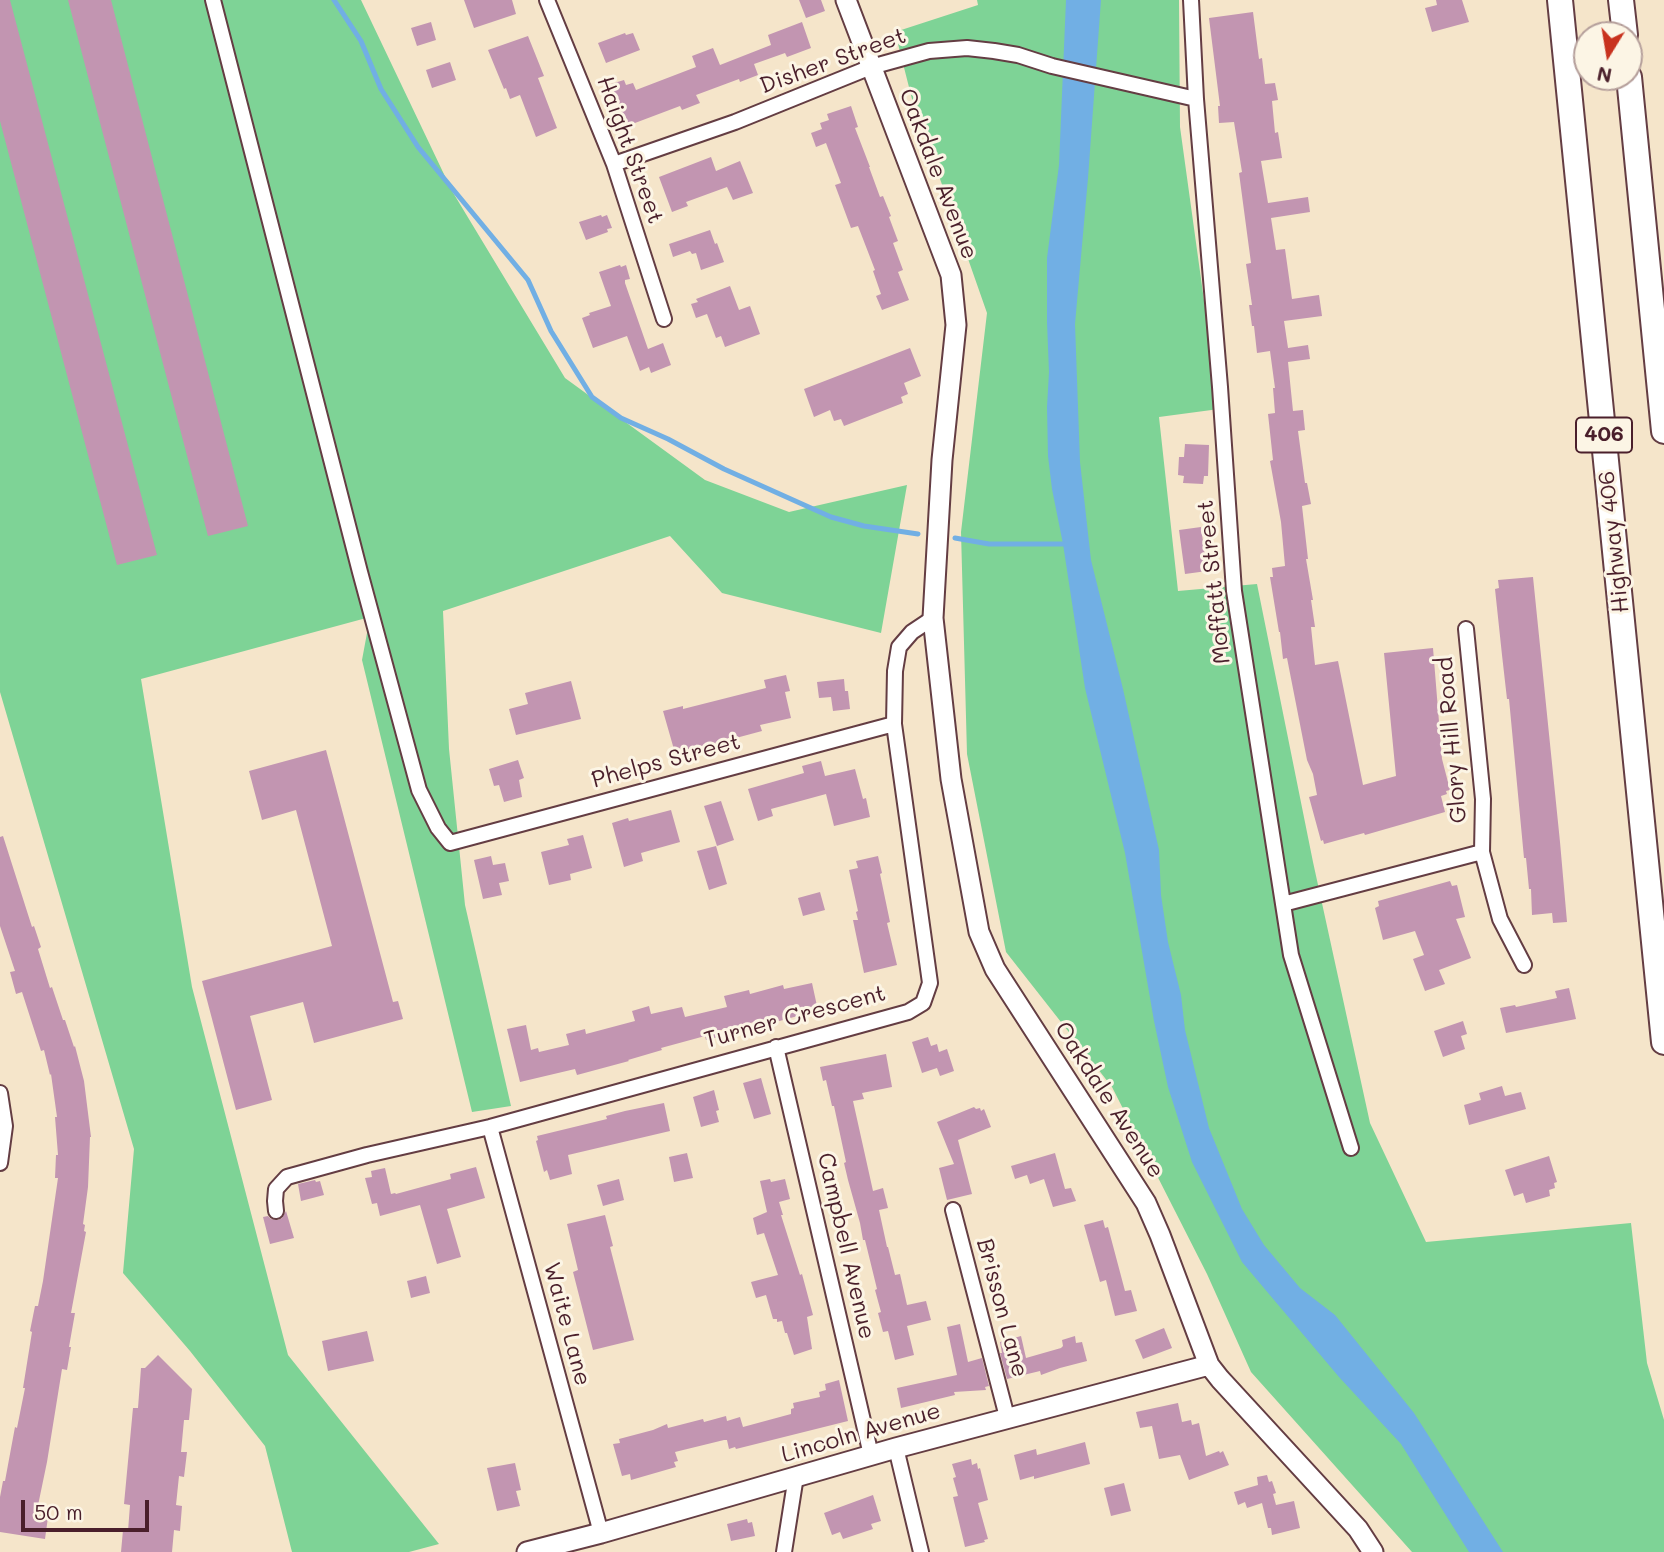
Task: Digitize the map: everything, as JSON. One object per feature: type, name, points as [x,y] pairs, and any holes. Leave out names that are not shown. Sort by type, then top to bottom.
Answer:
[{"type":"highway","name":"Highway 406","points":[[1560,0],[1664,1042]]},
{"type":"highway","points":[[1621,0],[1623,21]]},
{"type":"highway","name":"406","points":[[1630,91],[1664,430]]},
{"type":"street","name":"Phelps Street","points":[[213,0],[356,558],[419,790],[438,828],[450,843],[894,724]]},
{"type":"street","name":"Haight Street","points":[[547,0],[614,164],[664,319]]},
{"type":"street","name":"Oakdale Avenue","points":[[846,0],[951,275],[956,325],[942,460],[933,618],[951,779],[979,932],[995,969],[1146,1203],[1209,1365],[1358,1529],[1373,1552]]},
{"type":"street","name":"Moffatt Street","points":[[1191,0],[1196,99],[1234,591],[1291,955],[1351,1148]]},
{"type":"street","name":"Disher Street","points":[[614,164],[735,121],[871,67],[929,51],[967,48],[1018,55],[1052,66],[1196,99]]},
{"type":"street","name":"Turner Crescent","points":[[276,1211],[276,1188],[287,1177],[367,1155],[489,1127],[908,1013],[923,1003],[930,983],[894,724],[895,671],[899,646],[912,632],[933,618]]},
{"type":"street","name":"Glory Hill Road","points":[[1283,904],[1482,852],[1483,799],[1466,629]]},
{"type":"street","points":[[1482,852],[1500,919],[1524,965]]},
{"type":"street","name":"Campbell Avenue","points":[[776,1047],[871,1455]]},
{"type":"street","points":[[0,1093],[5,1126],[0,1163]]},
{"type":"street","name":"Waite Lane","points":[[489,1127],[601,1533]]},
{"type":"street","name":"Brisson Lane","points":[[953,1210],[1007,1418]]},
{"type":"street","name":"Lincoln Avenue","points":[[527,1552],[871,1455],[1209,1365]]},
{"type":"street","points":[[897,1448],[921,1552]]},
{"type":"street","points":[[784,1552],[796,1476]]},
{"type":"green space","points":[[0,0],[361,0],[452,191],[565,378],[705,480],[789,512],[907,485],[881,633],[722,593],[670,536],[443,611],[449,749],[465,905],[511,1106],[472,1112],[362,660],[370,617],[141,679],[192,987],[288,1355],[439,1544],[409,1552],[292,1552],[265,1446],[190,1351],[123,1273],[134,1149],[0,692]]},
{"type":"green space","points":[[977,0],[1179,0],[1180,127],[1219,409],[1159,417],[1178,591],[1257,584],[1313,862],[1370,1123],[1426,1242],[1631,1223],[1647,1363],[1664,1420],[1664,1552],[1412,1552],[1251,1372],[1207,1274],[1112,1087],[1006,952],[967,754],[961,532],[987,313],[912,99],[895,32],[978,5]]},
{"type":"water","points":[[1066,0],[1101,0],[1075,324],[1080,462],[1091,560],[1159,850],[1161,895],[1168,942],[1181,995],[1185,1030],[1209,1128],[1242,1209],[1264,1245],[1300,1288],[1335,1315],[1414,1413],[1503,1552],[1469,1552],[1401,1444],[1339,1377],[1242,1262],[1192,1162],[1168,1087],[1125,853],[1085,688],[1048,456],[1047,258],[1059,165]]},
{"type":"building","points":[[0,0],[10,0],[157,555],[117,565],[0,121]]},
{"type":"building","points":[[68,0],[111,0],[248,526],[208,536]]},
{"type":"building","points":[[464,0],[512,0],[516,14],[474,28]]},
{"type":"building","points":[[799,0],[821,0],[825,11],[806,18]]},
{"type":"building","points":[[1436,0],[1462,0],[1469,22],[1432,32],[1425,8],[1437,5]]},
{"type":"building","points":[[1253,12],[1265,84],[1275,83],[1278,100],[1272,101],[1275,133],[1278,132],[1282,158],[1261,161],[1268,203],[1308,197],[1310,212],[1271,218],[1276,250],[1285,249],[1292,299],[1319,295],[1322,316],[1284,321],[1288,348],[1308,345],[1310,359],[1288,362],[1293,411],[1303,410],[1305,430],[1298,431],[1305,483],[1311,504],[1302,506],[1306,559],[1313,600],[1315,627],[1311,627],[1315,665],[1338,661],[1363,785],[1396,776],[1384,653],[1433,648],[1442,759],[1450,790],[1441,796],[1445,812],[1324,844],[1309,797],[1317,795],[1307,760],[1287,658],[1283,659],[1270,577],[1273,577],[1272,568],[1285,566],[1281,522],[1270,461],[1273,460],[1268,414],[1275,413],[1275,388],[1270,351],[1257,353],[1252,326],[1246,264],[1251,263],[1239,173],[1242,172],[1234,122],[1219,123],[1220,106],[1209,18]]},
{"type":"building","points":[[431,22],[436,40],[417,46],[411,28]]},
{"type":"building","points":[[802,22],[811,48],[787,57],[785,53],[754,64],[758,75],[696,95],[700,103],[682,110],[680,106],[627,126],[611,84],[624,80],[626,85],[633,83],[636,90],[696,67],[692,56],[713,48],[720,65],[771,45],[768,35]]},
{"type":"building","points":[[625,33],[633,33],[640,50],[606,63],[598,43]]},
{"type":"building","points":[[528,36],[544,76],[538,78],[557,128],[536,137],[520,95],[510,99],[488,50]]},
{"type":"building","points":[[450,62],[456,80],[432,88],[426,70]]},
{"type":"building","points":[[851,106],[858,127],[855,128],[869,167],[880,197],[883,196],[891,216],[889,217],[898,241],[893,243],[903,270],[898,272],[909,300],[882,310],[876,296],[881,294],[873,271],[875,270],[858,226],[851,228],[835,185],[841,183],[826,143],[816,147],[811,133],[822,129],[820,123],[829,120],[827,114]]},
{"type":"building","points":[[711,157],[716,171],[740,161],[753,193],[733,200],[727,187],[686,202],[688,206],[672,212],[659,177]]},
{"type":"building","points":[[607,215],[612,228],[586,240],[579,222]]},
{"type":"building","points":[[710,230],[724,262],[701,270],[696,253],[692,254],[690,251],[673,257],[669,244]]},
{"type":"building","points":[[626,265],[630,279],[625,280],[625,283],[648,349],[663,343],[671,365],[651,373],[649,367],[640,371],[627,336],[593,348],[582,318],[611,306],[599,272]]},
{"type":"building","points":[[730,286],[739,310],[750,306],[760,334],[725,347],[721,336],[716,338],[707,314],[696,318],[691,304],[698,302],[696,299]]},
{"type":"building","points":[[910,348],[921,376],[904,383],[908,394],[901,397],[903,403],[844,426],[841,419],[834,421],[830,410],[814,417],[804,389]]},
{"type":"building","points":[[1185,444],[1209,445],[1208,476],[1204,476],[1203,484],[1183,483],[1184,476],[1178,475],[1179,457],[1184,457]]},
{"type":"building","points":[[1201,527],[1207,571],[1185,574],[1179,530]]},
{"type":"building","points":[[1533,577],[1567,922],[1553,923],[1552,913],[1532,915],[1495,589],[1499,588],[1498,580]]},
{"type":"building","points":[[786,675],[790,691],[785,692],[791,718],[760,725],[762,731],[675,753],[663,711],[683,706],[683,709],[766,688],[764,680]]},
{"type":"building","points":[[844,679],[850,709],[833,711],[831,697],[819,698],[817,682]]},
{"type":"building","points":[[571,681],[581,719],[516,735],[509,709],[528,704],[525,693]]},
{"type":"building","points":[[326,750],[393,1002],[398,1001],[403,1019],[314,1043],[303,1002],[250,1016],[272,1100],[236,1110],[202,981],[332,946],[296,810],[262,820],[249,771]]},
{"type":"building","points":[[518,760],[524,778],[519,780],[522,797],[504,802],[499,785],[494,786],[489,769]]},
{"type":"building","points":[[821,761],[825,776],[855,769],[870,817],[834,826],[826,794],[771,809],[773,816],[758,821],[748,789],[804,773],[802,766]]},
{"type":"building","points":[[721,801],[734,840],[717,846],[704,806]]},
{"type":"building","points":[[671,810],[680,842],[641,853],[643,861],[624,867],[612,823]]},
{"type":"building","points":[[583,835],[592,868],[570,874],[571,880],[549,885],[541,852],[569,845],[567,839]]},
{"type":"building","points":[[3,836],[41,947],[38,949],[50,988],[52,987],[75,1046],[84,1081],[91,1137],[83,1224],[86,1232],[71,1313],[75,1313],[71,1347],[67,1370],[62,1369],[36,1515],[48,1517],[45,1539],[0,1532],[0,1497],[25,1388],[30,1331],[43,1281],[58,1178],[55,1178],[58,1155],[57,1117],[51,1074],[22,992],[16,994],[10,972],[15,971],[0,926],[0,837]]},
{"type":"building","points":[[716,846],[727,884],[709,890],[697,851]]},
{"type":"building","points":[[491,856],[493,865],[505,863],[509,881],[499,883],[502,895],[483,899],[474,860]]},
{"type":"building","points":[[878,856],[890,922],[887,923],[897,965],[864,973],[853,920],[858,920],[858,911],[849,870],[858,868],[856,861]]},
{"type":"building","points":[[1450,881],[1452,886],[1457,885],[1465,917],[1456,919],[1471,958],[1439,970],[1445,984],[1425,991],[1413,959],[1424,955],[1415,931],[1383,940],[1375,908],[1379,906],[1378,901]]},
{"type":"building","points":[[820,892],[825,910],[803,916],[798,898]]},
{"type":"building","points":[[812,983],[816,1011],[772,1023],[771,1018],[721,1030],[718,1031],[719,1037],[706,1040],[705,1036],[577,1075],[575,1069],[520,1082],[507,1029],[526,1025],[531,1050],[538,1048],[539,1052],[569,1045],[566,1034],[585,1029],[586,1034],[635,1021],[632,1011],[649,1006],[651,1014],[682,1007],[685,1017],[727,1007],[724,996],[749,990],[750,994],[783,985],[784,989]]},
{"type":"building","points":[[1569,988],[1576,1019],[1506,1033],[1500,1008],[1557,998],[1555,991]]},
{"type":"building","points":[[1463,1021],[1467,1034],[1461,1036],[1465,1049],[1443,1057],[1434,1031]]},
{"type":"building","points":[[928,1037],[931,1046],[937,1044],[939,1052],[947,1049],[954,1071],[940,1076],[937,1068],[922,1073],[912,1042]]},
{"type":"building","points":[[886,1054],[892,1087],[862,1093],[864,1099],[853,1101],[873,1191],[883,1188],[888,1208],[879,1210],[895,1275],[900,1274],[907,1305],[926,1301],[931,1320],[907,1326],[914,1355],[895,1360],[888,1331],[883,1332],[878,1313],[881,1312],[875,1290],[877,1289],[844,1163],[846,1162],[834,1106],[820,1067]]},
{"type":"building","points":[[761,1078],[771,1114],[754,1119],[743,1083]]},
{"type":"building","points":[[1502,1086],[1505,1096],[1521,1092],[1526,1109],[1469,1125],[1464,1105],[1481,1100],[1479,1093]]},
{"type":"building","points":[[714,1090],[719,1122],[701,1127],[693,1097]]},
{"type":"building","points":[[664,1103],[670,1131],[568,1155],[572,1174],[550,1180],[547,1170],[544,1172],[537,1136]]},
{"type":"building","points":[[974,1107],[980,1108],[981,1111],[984,1109],[991,1127],[958,1140],[972,1194],[947,1200],[939,1168],[954,1164],[937,1122]]},
{"type":"building","points":[[687,1153],[693,1178],[674,1182],[669,1157]]},
{"type":"building","points":[[1055,1153],[1065,1189],[1071,1188],[1076,1201],[1053,1207],[1044,1179],[1030,1184],[1027,1175],[1015,1179],[1011,1166]]},
{"type":"building","points":[[1549,1156],[1557,1182],[1554,1183],[1555,1188],[1549,1190],[1550,1196],[1526,1203],[1523,1193],[1514,1196],[1505,1170]]},
{"type":"building","points":[[476,1167],[485,1198],[447,1209],[461,1257],[437,1264],[420,1205],[380,1216],[377,1203],[372,1204],[365,1178],[372,1177],[371,1171],[385,1168],[391,1194],[396,1194],[451,1179],[450,1174]]},
{"type":"building","points":[[619,1179],[624,1200],[603,1206],[597,1185]]},
{"type":"building","points":[[770,1179],[771,1182],[785,1179],[790,1199],[779,1202],[781,1215],[813,1315],[807,1317],[812,1349],[794,1355],[782,1321],[773,1319],[766,1295],[756,1298],[751,1282],[778,1275],[764,1233],[757,1235],[753,1218],[767,1212],[760,1181]]},
{"type":"building","points":[[320,1181],[324,1195],[301,1201],[298,1184]]},
{"type":"building","points":[[286,1211],[294,1238],[270,1244],[263,1217],[278,1220]]},
{"type":"building","points":[[605,1215],[613,1246],[610,1247],[634,1340],[593,1350],[573,1272],[578,1270],[567,1224]]},
{"type":"building","points":[[1103,1220],[1105,1228],[1108,1227],[1125,1291],[1131,1290],[1137,1311],[1115,1316],[1106,1280],[1100,1282],[1084,1225]]},
{"type":"building","points":[[426,1276],[430,1293],[411,1298],[407,1281]]},
{"type":"building","points":[[960,1324],[968,1362],[982,1358],[989,1386],[985,1387],[986,1390],[954,1392],[955,1395],[901,1408],[897,1388],[957,1375],[947,1327]]},
{"type":"building","points":[[1164,1328],[1172,1348],[1143,1359],[1135,1340]]},
{"type":"building","points":[[367,1331],[374,1361],[328,1371],[322,1341]]},
{"type":"building","points":[[1021,1336],[1026,1358],[1061,1348],[1062,1340],[1075,1336],[1076,1343],[1082,1342],[1087,1361],[1041,1375],[1040,1371],[1007,1379],[1000,1342]]},
{"type":"building","points":[[158,1355],[192,1389],[189,1420],[184,1420],[181,1452],[187,1452],[184,1477],[179,1476],[176,1505],[182,1506],[180,1531],[174,1530],[172,1552],[121,1552],[123,1530],[128,1531],[130,1505],[124,1504],[133,1408],[138,1408],[141,1368],[145,1368]]},
{"type":"building","points":[[839,1380],[848,1421],[736,1449],[729,1449],[727,1440],[724,1440],[675,1452],[678,1461],[674,1462],[676,1467],[631,1480],[630,1474],[622,1476],[613,1444],[620,1443],[619,1439],[667,1424],[668,1428],[726,1416],[727,1421],[740,1417],[743,1427],[791,1414],[793,1403],[820,1397],[819,1392],[826,1390],[825,1384]]},
{"type":"building","points":[[1178,1403],[1182,1422],[1191,1420],[1192,1425],[1199,1423],[1206,1456],[1223,1451],[1229,1465],[1189,1480],[1180,1455],[1159,1459],[1152,1426],[1140,1428],[1136,1412]]},
{"type":"building","points":[[1085,1442],[1090,1464],[1034,1479],[1034,1476],[1020,1480],[1014,1455],[1036,1449],[1037,1455]]},
{"type":"building","points":[[971,1459],[972,1465],[977,1463],[978,1469],[980,1468],[988,1500],[978,1503],[988,1539],[965,1547],[953,1497],[958,1496],[952,1464]]},
{"type":"building","points":[[515,1463],[521,1490],[516,1491],[520,1506],[497,1511],[487,1468]]},
{"type":"building","points":[[1267,1475],[1276,1493],[1273,1494],[1276,1505],[1294,1501],[1300,1528],[1272,1535],[1262,1503],[1247,1508],[1245,1502],[1238,1505],[1234,1492],[1258,1485],[1257,1477]]},
{"type":"building","points":[[1124,1483],[1131,1511],[1111,1516],[1104,1488]]},
{"type":"building","points":[[873,1495],[881,1521],[871,1524],[873,1529],[843,1539],[840,1532],[832,1535],[824,1513]]},
{"type":"building","points":[[747,1519],[748,1523],[752,1522],[755,1536],[731,1541],[727,1524]]},
{"type":"waterway","points":[[334,0],[361,41],[381,89],[418,147],[528,280],[551,331],[592,397],[621,418],[724,469],[831,517],[864,526],[918,534]]},
{"type":"waterway","points":[[955,538],[989,544],[1063,544]]}]
